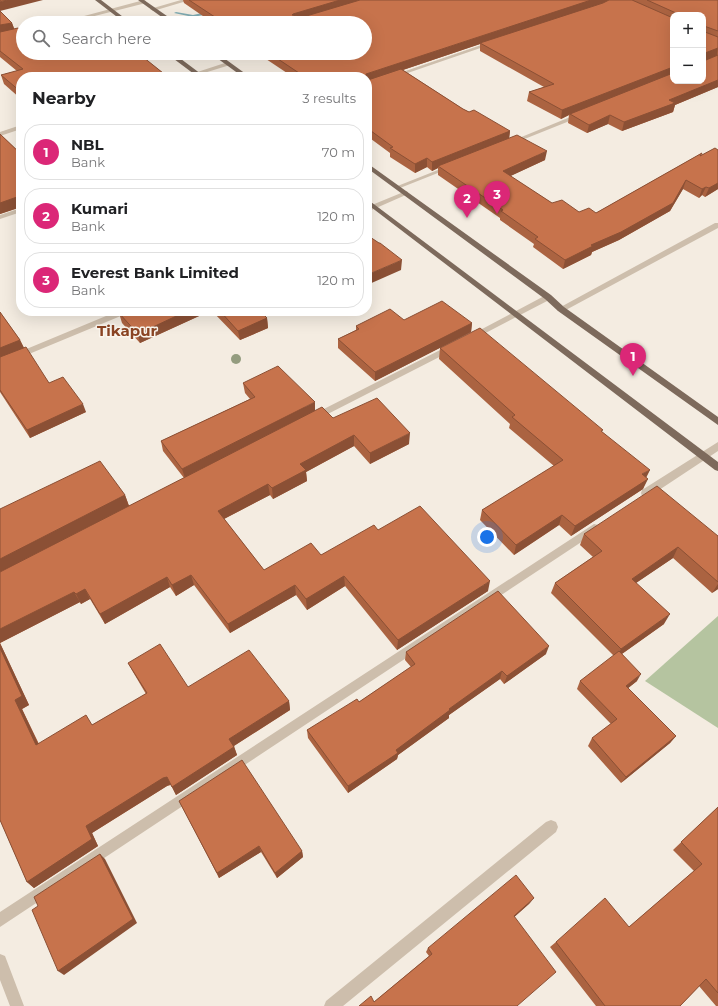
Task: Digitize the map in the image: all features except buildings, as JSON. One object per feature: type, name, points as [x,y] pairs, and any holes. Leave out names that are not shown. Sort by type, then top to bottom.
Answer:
[{"type":"main road","points":[[98,0],[119,16]]},
{"type":"main road","points":[[143,1],[164,16]]},
{"type":"main road","points":[[179,60],[195,72]]},
{"type":"main road","points":[[223,60],[239,72]]},
{"type":"main road","points":[[372,169],[548,297],[561,309],[718,422]]},
{"type":"main road","points":[[372,209],[718,467]]},
{"type":"street","points":[[153,9],[187,0]]},
{"type":"street","points":[[88,16],[143,1]]},
{"type":"street","points":[[390,78],[502,40]]},
{"type":"street","points":[[207,72],[228,64]]},
{"type":"street","points":[[502,146],[584,113]]},
{"type":"street","points":[[0,134],[16,129]]},
{"type":"street","points":[[398,187],[458,164]]},
{"type":"street","points":[[372,208],[406,193]]},
{"type":"street","points":[[0,217],[16,212]]},
{"type":"street","points":[[561,309],[718,225]]},
{"type":"street","points":[[303,423],[548,297]]},
{"type":"street","points":[[0,363],[113,316]]},
{"type":"street","points":[[637,500],[718,446]]},
{"type":"street","points":[[0,920],[604,522]]},
{"type":"street","points":[[332,1006],[551,827]]},
{"type":"street","points":[[0,961],[17,1006]]},
{"type":"green space","points":[[718,616],[718,728],[645,681]]},
{"type":"waterway","points":[[176,13],[193,16],[212,12]]},
{"type":"place","name":"Everest Bank Limited","points":[[497,214]]},
{"type":"place","name":"Kumari","points":[[467,218]]},
{"type":"place","name":"NBL","points":[[633,376]]},
{"type":"district","name":"Tikapur","points":[[127,331]]}]
